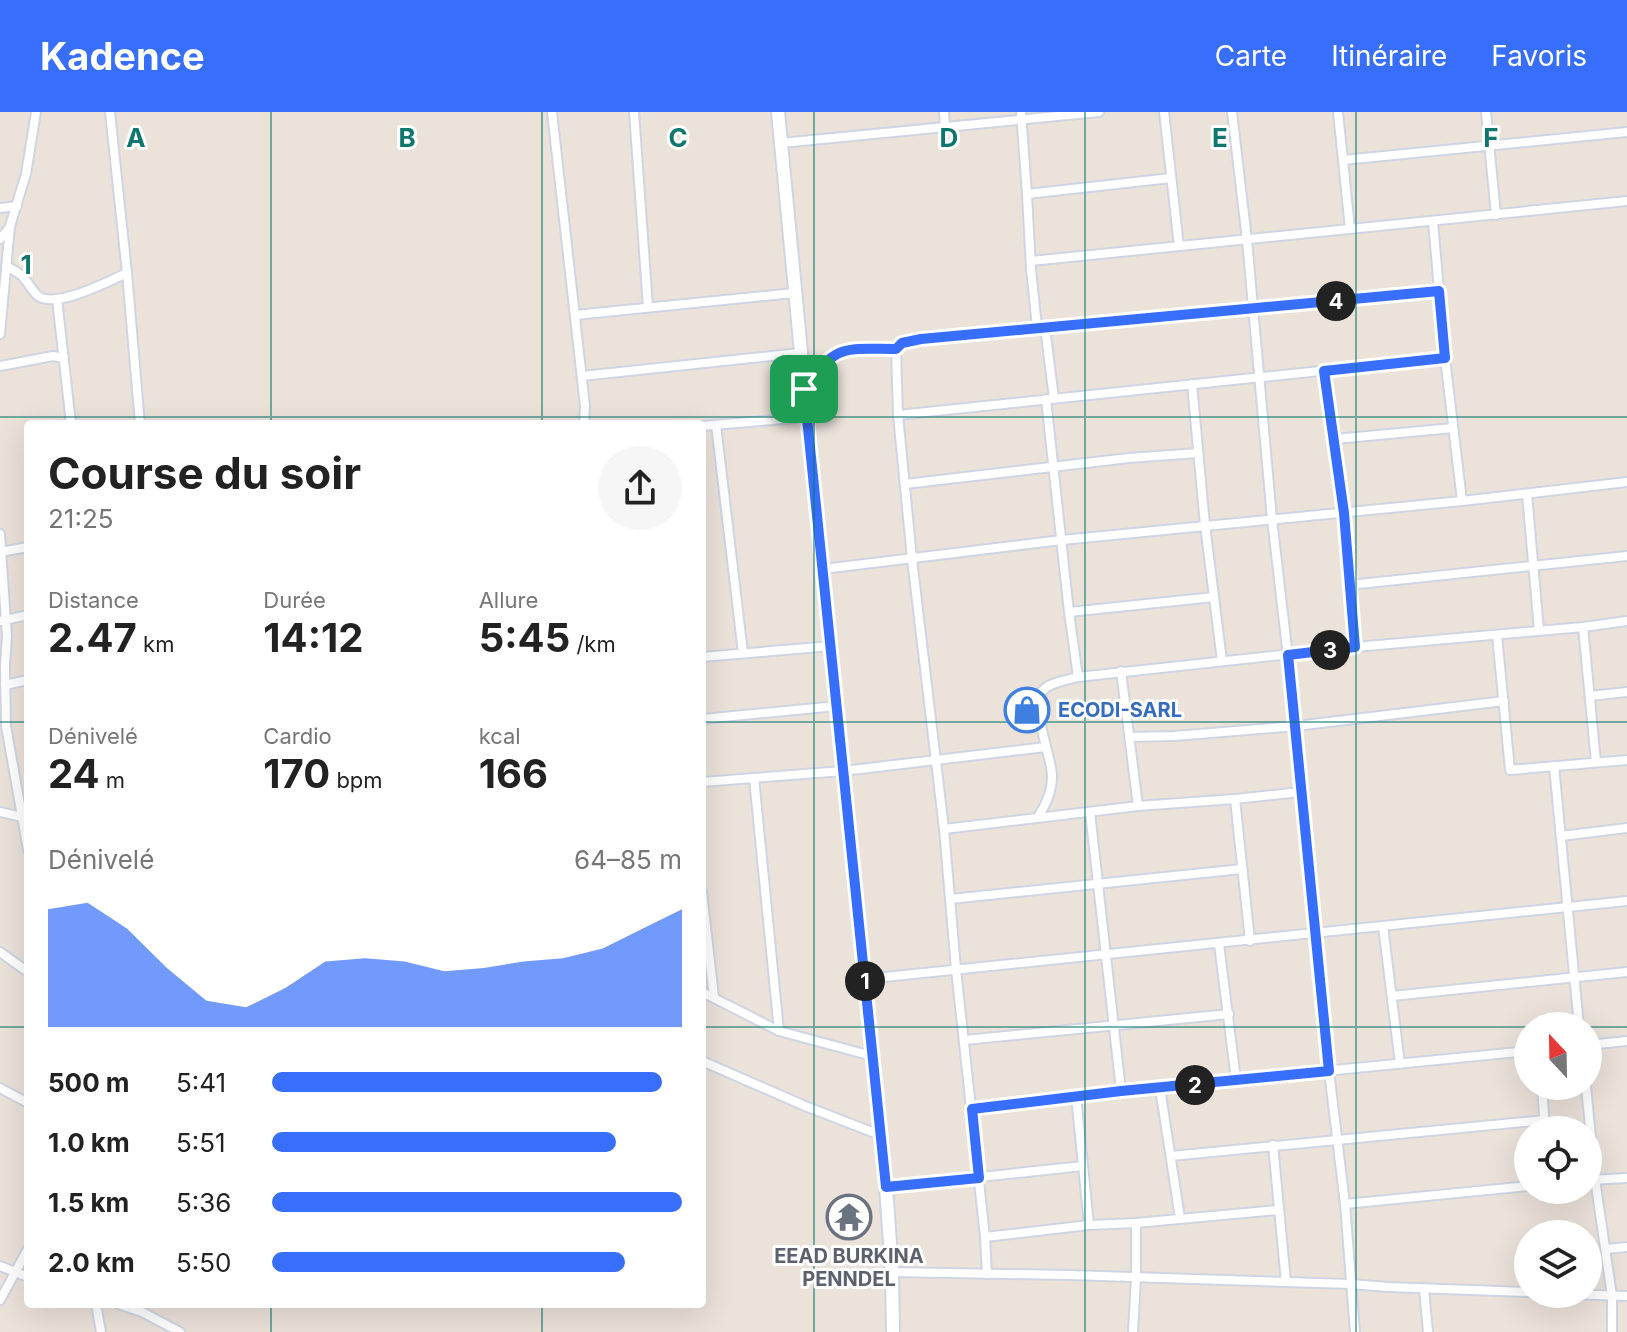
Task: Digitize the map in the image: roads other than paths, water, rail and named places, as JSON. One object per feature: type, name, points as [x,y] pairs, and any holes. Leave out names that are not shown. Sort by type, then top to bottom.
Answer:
[{"type":"street","points":[[0,334],[10,226],[26,174],[36,112]]},
{"type":"street","points":[[110,112],[140,420]]},
{"type":"street","points":[[552,112],[584,420]]},
{"type":"street","points":[[634,112],[648,307]]},
{"type":"street","points":[[778,112],[886,1187],[893,1332]]},
{"type":"street","points":[[944,112],[945,128]]},
{"type":"street","points":[[781,143],[945,128],[1021,116],[1099,112]]},
{"type":"street","points":[[1164,112],[1179,246]]},
{"type":"street","points":[[1232,112],[1345,1204],[1355,1332]]},
{"type":"street","points":[[1338,112],[1350,229]]},
{"type":"street","points":[[1486,112],[1496,215]]},
{"type":"street","points":[[1021,116],[1031,261],[1050,399],[1054,467],[1078,677]]},
{"type":"street","points":[[1343,160],[1627,132]]},
{"type":"street","points":[[1027,194],[1171,178]]},
{"type":"street","points":[[1031,261],[1627,201]]},
{"type":"street","points":[[0,208],[17,206]]},
{"type":"street","points":[[1433,222],[1462,501]]},
{"type":"street","points":[[0,239],[10,226]]},
{"type":"street","points":[[6,266],[23,276],[39,296],[46,299],[88,291],[127,273]]},
{"type":"street","points":[[804,389],[820,366],[837,352],[846,349],[896,349],[902,343],[921,339],[1439,291]]},
{"type":"street","points":[[575,315],[794,293]]},
{"type":"street","points":[[57,299],[71,420]]},
{"type":"street","points":[[896,349],[898,415],[912,559],[937,761],[987,1274]]},
{"type":"street","points":[[582,376],[800,353]]},
{"type":"street","points":[[0,366],[53,356],[64,358]]},
{"type":"street","points":[[898,415],[1445,358]]},
{"type":"street","points":[[1324,371],[1344,513],[1355,647]]},
{"type":"street","points":[[1192,384],[1222,661]]},
{"type":"street","points":[[706,426],[807,417]]},
{"type":"street","points":[[716,425],[743,653]]},
{"type":"street","points":[[1335,439],[1453,428]]},
{"type":"street","points":[[905,484],[1198,453]]},
{"type":"street","points":[[823,569],[1062,540],[1627,482]]},
{"type":"street","points":[[1527,494],[1539,630]]},
{"type":"street","points":[[0,534],[9,750],[24,824]]},
{"type":"street","points":[[1,552],[24,548]]},
{"type":"street","points":[[1349,585],[1627,556]]},
{"type":"street","points":[[1069,612],[1214,597]]},
{"type":"street","points":[[3,620],[24,616]]},
{"type":"street","points":[[1038,817],[1049,798],[1051,786],[1051,767],[1039,697],[1048,687],[1078,677],[1627,621]]},
{"type":"street","points":[[1583,627],[1596,762]]},
{"type":"street","points":[[1497,635],[1510,770],[1627,760]]},
{"type":"street","points":[[706,657],[831,646]]},
{"type":"street","points":[[1121,671],[1138,806]]},
{"type":"street","points":[[5,685],[24,681]]},
{"type":"street","points":[[1590,696],[1627,692]]},
{"type":"street","points":[[1129,737],[1296,726],[1504,701]]},
{"type":"street","points":[[706,719],[837,706]]},
{"type":"street","points":[[706,782],[843,771],[1046,747]]},
{"type":"street","points":[[1554,766],[1578,1012]]},
{"type":"street","points":[[754,778],[779,1031]]},
{"type":"street","points":[[944,829],[1138,806],[1301,792]]},
{"type":"street","points":[[1235,799],[1250,941]]},
{"type":"street","points":[[0,812],[22,817]]},
{"type":"street","points":[[1090,812],[1121,1091]]},
{"type":"street","points":[[1561,836],[1627,828]]},
{"type":"street","points":[[950,899],[1242,869]]},
{"type":"street","points":[[865,979],[1627,901]]},
{"type":"street","points":[[1383,926],[1400,1064]]},
{"type":"street","points":[[706,927],[714,997]]},
{"type":"street","points":[[1219,944],[1236,1080]]},
{"type":"street","points":[[0,952],[24,969]]},
{"type":"street","points":[[1392,996],[1627,972]]},
{"type":"street","points":[[706,994],[779,1031],[872,1056]]},
{"type":"street","points":[[965,1040],[1229,1014]]},
{"type":"street","points":[[1602,1044],[1627,1041]]},
{"type":"street","points":[[972,1109],[1121,1091],[1514,1052]]},
{"type":"street","points":[[706,1063],[880,1135]]},
{"type":"street","points":[[0,1088],[24,1101]]},
{"type":"street","points":[[1160,1088],[1180,1218]]},
{"type":"street","points":[[1076,1096],[1089,1225]]},
{"type":"street","points":[[1171,1156],[1514,1123]]},
{"type":"street","points":[[1273,1145],[1286,1282]]},
{"type":"street","points":[[886,1187],[1083,1166]]},
{"type":"street","points":[[1602,1179],[1627,1178]]},
{"type":"street","points":[[1345,1204],[1514,1187]]},
{"type":"street","points":[[1597,1204],[1607,1249],[1612,1332]]},
{"type":"street","points":[[985,1237],[1089,1225],[1278,1210]]},
{"type":"street","points":[[1133,1332],[1136,1223]]},
{"type":"street","points":[[1607,1249],[1627,1247]]},
{"type":"street","points":[[0,1300],[24,1256]]},
{"type":"street","points":[[0,1266],[24,1276]]},
{"type":"street","points":[[892,1272],[1069,1275],[1514,1292]]},
{"type":"street","points":[[1424,1289],[1428,1332]]},
{"type":"street","points":[[1602,1296],[1627,1296]]},
{"type":"street","points":[[97,1308],[101,1332]]},
{"type":"street","points":[[130,1308],[180,1332]]},
{"type":"place","name":"ECODI-SARL","points":[[1027,710]]},
{"type":"place","name":"EEAD BURKINA PENNDEL","points":[[849,1217]]}]
